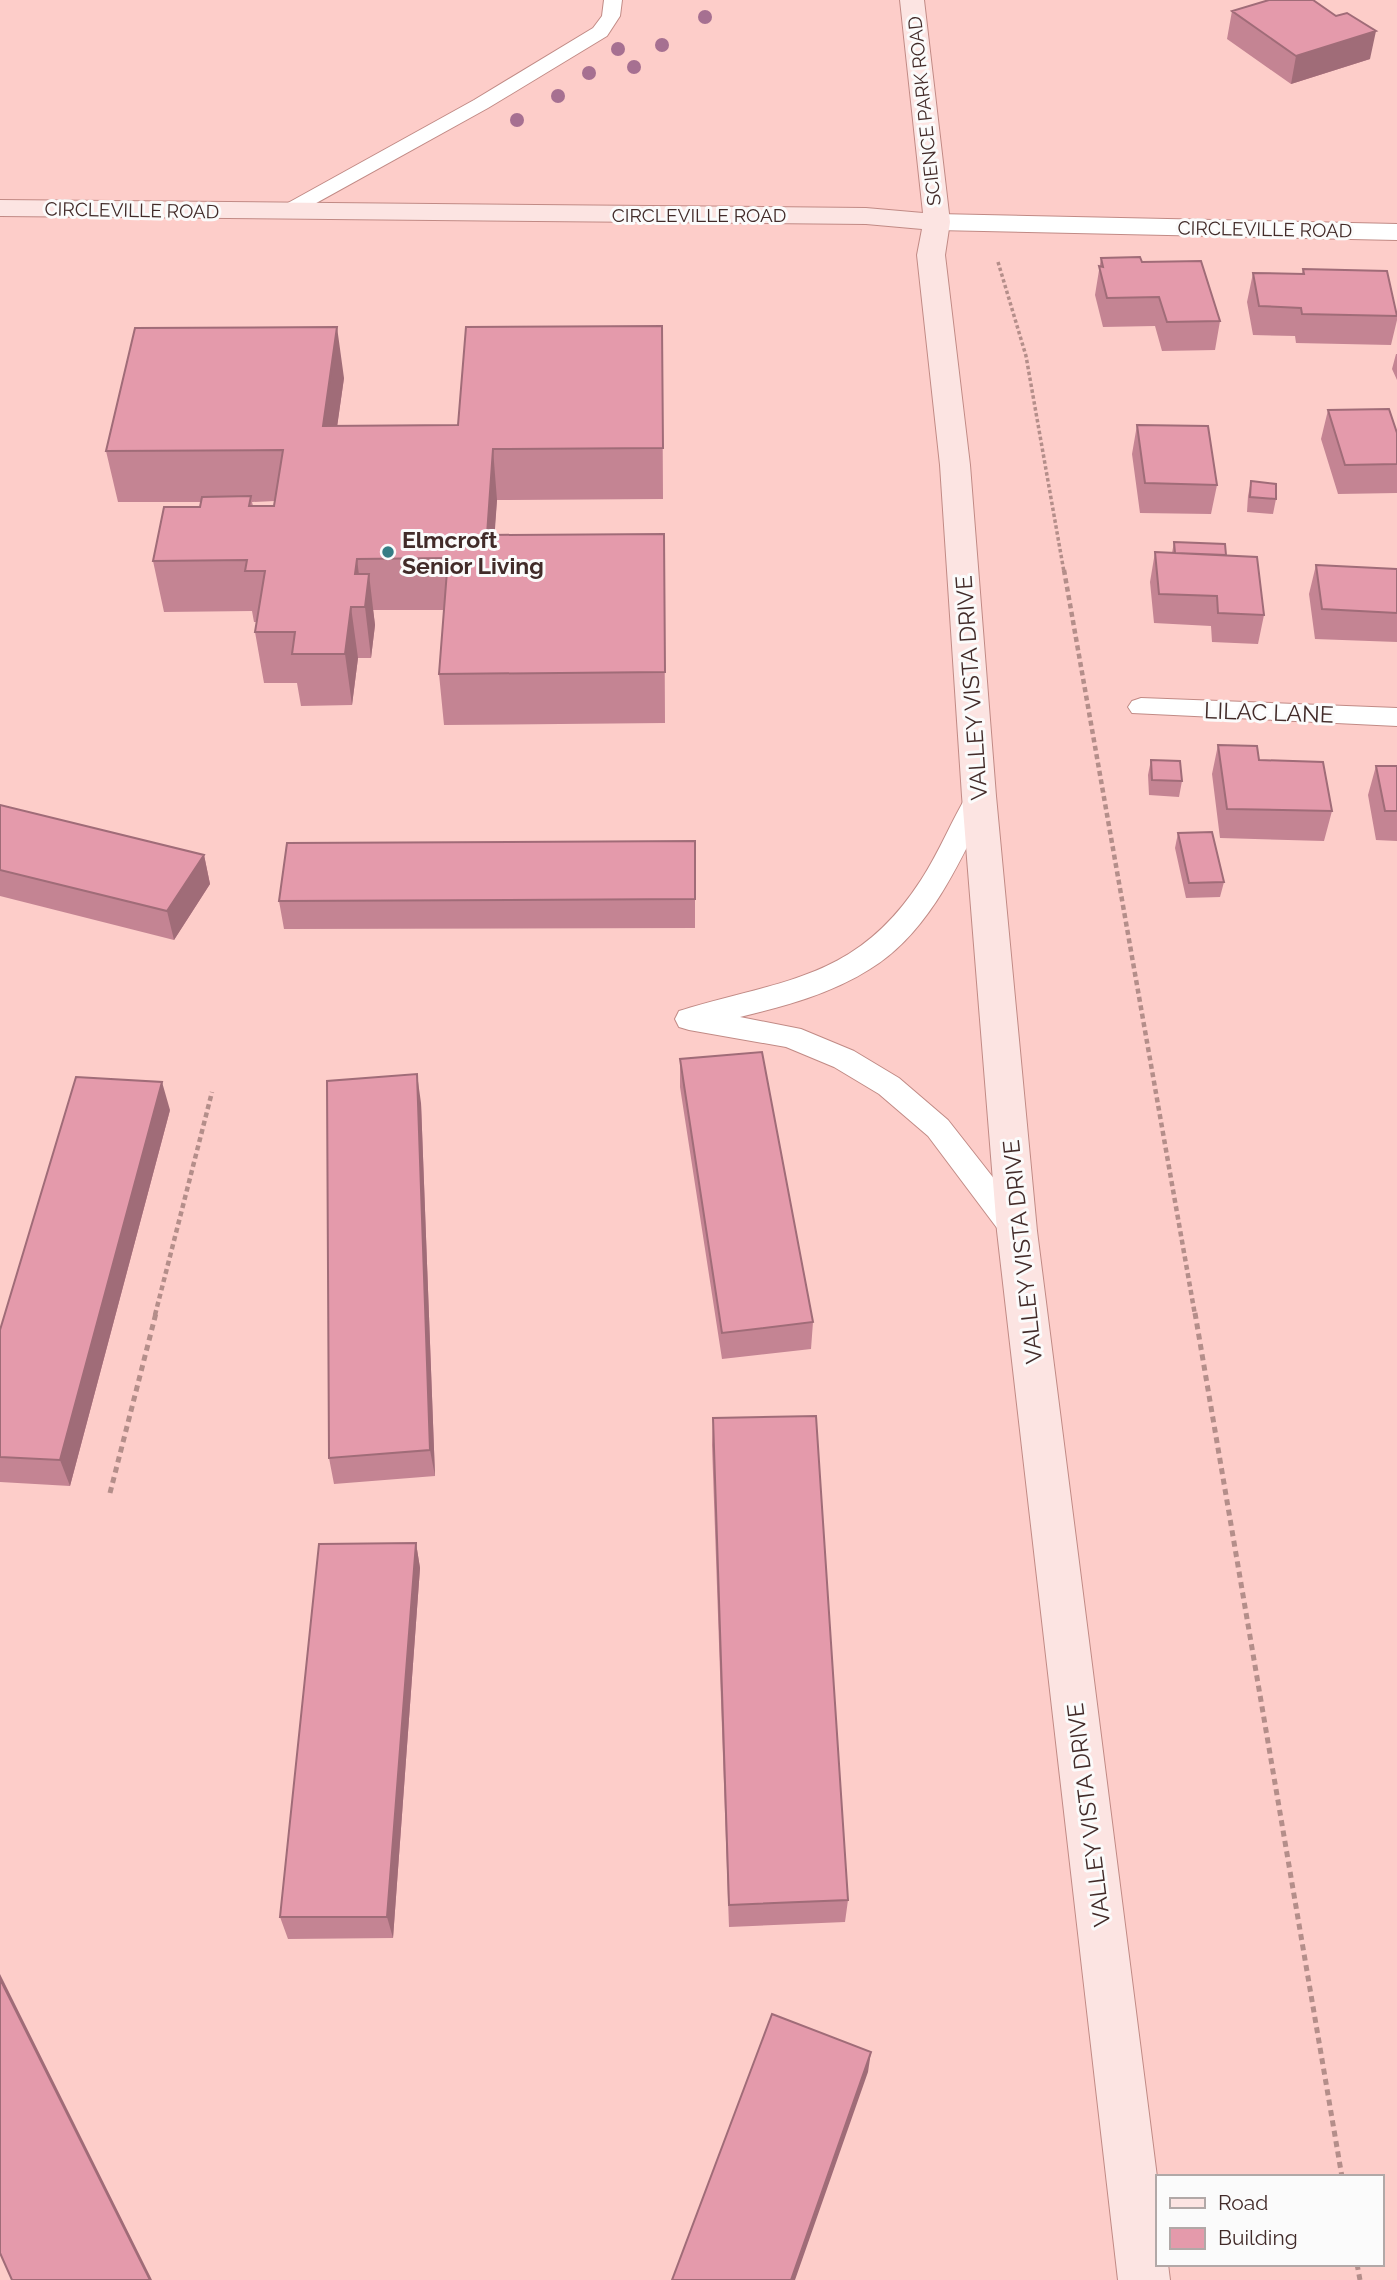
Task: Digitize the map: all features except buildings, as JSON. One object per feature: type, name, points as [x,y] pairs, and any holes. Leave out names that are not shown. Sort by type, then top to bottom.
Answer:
[{"type":"main road","name":"SCIENCE PARK ROAD","points":[[912,0],[937,222]]},
{"type":"main road","name":"CIRCLEVILLE ROAD","points":[[0,208],[284,213],[866,216],[937,222]]},
{"type":"main road","name":"VALLEY VISTA DRIVE","points":[[937,222],[931,255],[955,465],[979,796],[1017,1231],[1144,2280]]},
{"type":"street","name":"CIRCLEVILLE ROAD","points":[[937,222],[1397,232]]},
{"type":"lane","points":[[284,213],[481,104],[600,32],[611,16],[613,0]]},
{"type":"lane","name":"LILAC LANE","points":[[1140,707],[1397,717]]},
{"type":"lane","points":[[979,796],[943,869],[906,919],[878,949],[862,961],[822,980],[760,1002],[689,1019],[791,1037],[844,1059],[889,1086],[938,1128],[1017,1231]]},
{"type":"path","points":[[997,258],[1028,369],[1213,1416],[1342,2175]]},
{"type":"path","points":[[110,1493],[212,1091]]},
{"type":"place","name":"Elmcroft Senior Living","points":[[388,552]]}]
